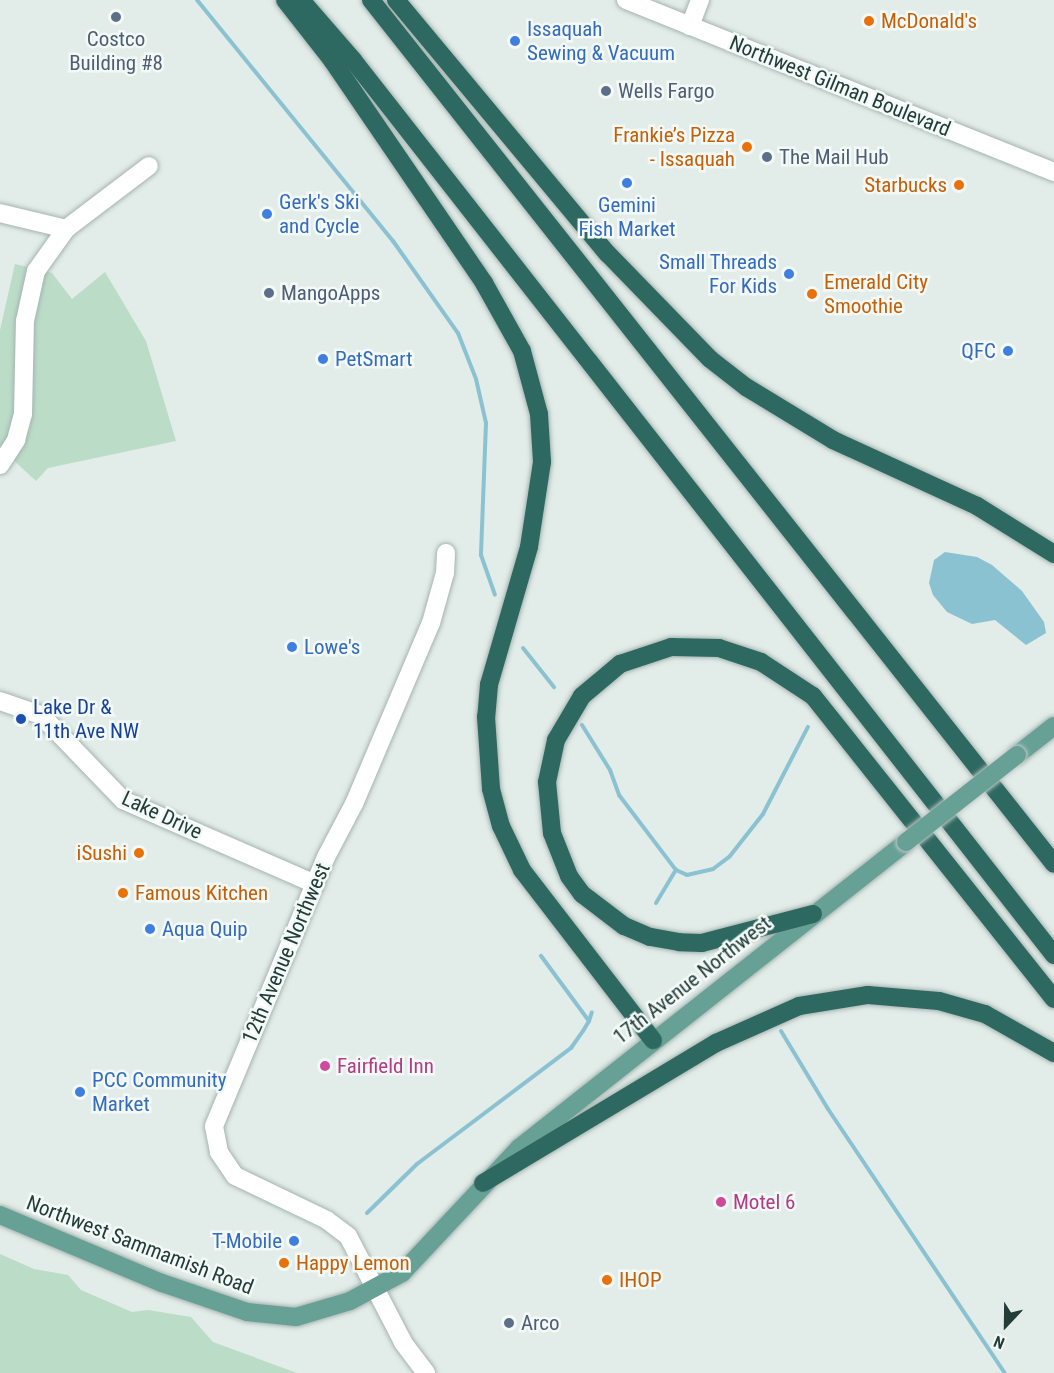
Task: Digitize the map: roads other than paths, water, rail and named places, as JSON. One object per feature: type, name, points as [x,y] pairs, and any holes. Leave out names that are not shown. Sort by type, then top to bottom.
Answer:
[{"type":"highway","points":[[285,0],[332,60],[484,283],[522,351],[539,414],[542,462],[529,547],[489,685],[486,717],[491,789],[501,826],[522,870],[653,1040]]},
{"type":"highway","points":[[301,0],[353,60],[1054,956]]},
{"type":"highway","points":[[371,0],[1054,864]]},
{"type":"highway","points":[[396,0],[608,254],[710,359],[746,387],[833,440],[977,506],[1054,554]]},
{"type":"highway","points":[[813,914],[702,943],[650,937],[617,922],[582,894],[559,855],[548,811],[550,760],[556,740],[582,696],[620,664],[642,654],[697,644],[761,662],[813,696],[862,754],[1054,1001]]},
{"type":"highway","points":[[483,1183],[716,1043],[798,1006],[868,995],[939,1001],[985,1014],[1054,1053]]},
{"type":"main road","name":"17th Avenue Northwest","points":[[377,1289],[415,1262],[483,1183],[519,1148],[653,1040],[1054,726]]},
{"type":"main road","name":"Northwest Sammamish Road","points":[[0,1215],[162,1283],[247,1312],[296,1317],[321,1311],[377,1289]]},
{"type":"street","name":"Northwest Gilman Boulevard","points":[[626,0],[1054,172]]},
{"type":"street","points":[[690,26],[700,0]]},
{"type":"street","points":[[0,465],[16,440],[23,414],[25,321],[32,285],[46,254],[66,229],[149,166]]},
{"type":"street","points":[[0,213],[66,229]]},
{"type":"street","name":"12th Avenue Northwest","points":[[377,1289],[348,1236],[327,1220],[240,1180],[227,1168],[215,1136],[216,1115],[315,884],[354,804],[431,623],[443,581],[446,553]]},
{"type":"street","name":"Lake Drive","points":[[0,701],[41,715],[123,800],[315,884]]},
{"type":"street","points":[[377,1289],[403,1342],[426,1373]]},
{"type":"water","points":[[945,552],[977,557],[992,565],[1022,591],[1044,622],[1046,633],[1026,645],[995,620],[972,624],[947,612],[933,595],[929,583],[934,560]]},
{"type":"waterway","points":[[197,0],[393,241],[458,333],[476,379],[486,423],[481,555],[495,595]]},
{"type":"waterway","points":[[523,648],[554,687]]},
{"type":"waterway","points":[[582,725],[610,770],[619,795],[676,870],[687,875],[713,869],[730,856],[763,814],[808,727]]},
{"type":"waterway","points":[[656,903],[676,870]]},
{"type":"waterway","points":[[367,1213],[417,1164],[571,1048],[583,1031],[589,1021],[541,956]]},
{"type":"waterway","points":[[589,1021],[592,1012]]},
{"type":"waterway","points":[[781,1031],[828,1109],[1005,1373]]},
{"type":"place","name":"Costco Building #8","points":[[116,17]]},
{"type":"place","name":"McDonald's","points":[[869,21]]},
{"type":"place","name":"Issaquah Sewing & Vacuum","points":[[515,41]]},
{"type":"place","name":"Wells Fargo","points":[[606,91]]},
{"type":"place","name":"Frankie’s Pizza - Issaquah","points":[[747,147]]},
{"type":"place","name":"The Mail Hub","points":[[767,157]]},
{"type":"place","name":"Gemini Fish Market","points":[[627,183]]},
{"type":"place","name":"Starbucks","points":[[959,185]]},
{"type":"place","name":"Gerk's Ski and Cycle","points":[[267,214]]},
{"type":"place","name":"Small Threads For Kids","points":[[789,274]]},
{"type":"place","name":"MangoApps","points":[[269,293]]},
{"type":"place","name":"Emerald City Smoothie","points":[[812,294]]},
{"type":"place","name":"QFC","points":[[1008,351]]},
{"type":"place","name":"PetSmart","points":[[323,359]]},
{"type":"place","name":"Lowe's","points":[[292,647]]},
{"type":"place","name":"Lake Dr & 11th Ave NW","points":[[21,719]]},
{"type":"place","name":"iSushi","points":[[139,853]]},
{"type":"place","name":"Famous Kitchen","points":[[123,893]]},
{"type":"place","name":"Aqua Quip","points":[[150,929]]},
{"type":"place","name":"Fairfield Inn","points":[[325,1066]]},
{"type":"place","name":"PCC Community Market","points":[[80,1092]]},
{"type":"place","name":"Motel 6","points":[[721,1202]]},
{"type":"place","name":"T-Mobile","points":[[294,1241]]},
{"type":"place","name":"Happy Lemon","points":[[284,1263]]},
{"type":"place","name":"IHOP","points":[[607,1280]]},
{"type":"place","name":"Arco","points":[[509,1323]]}]
